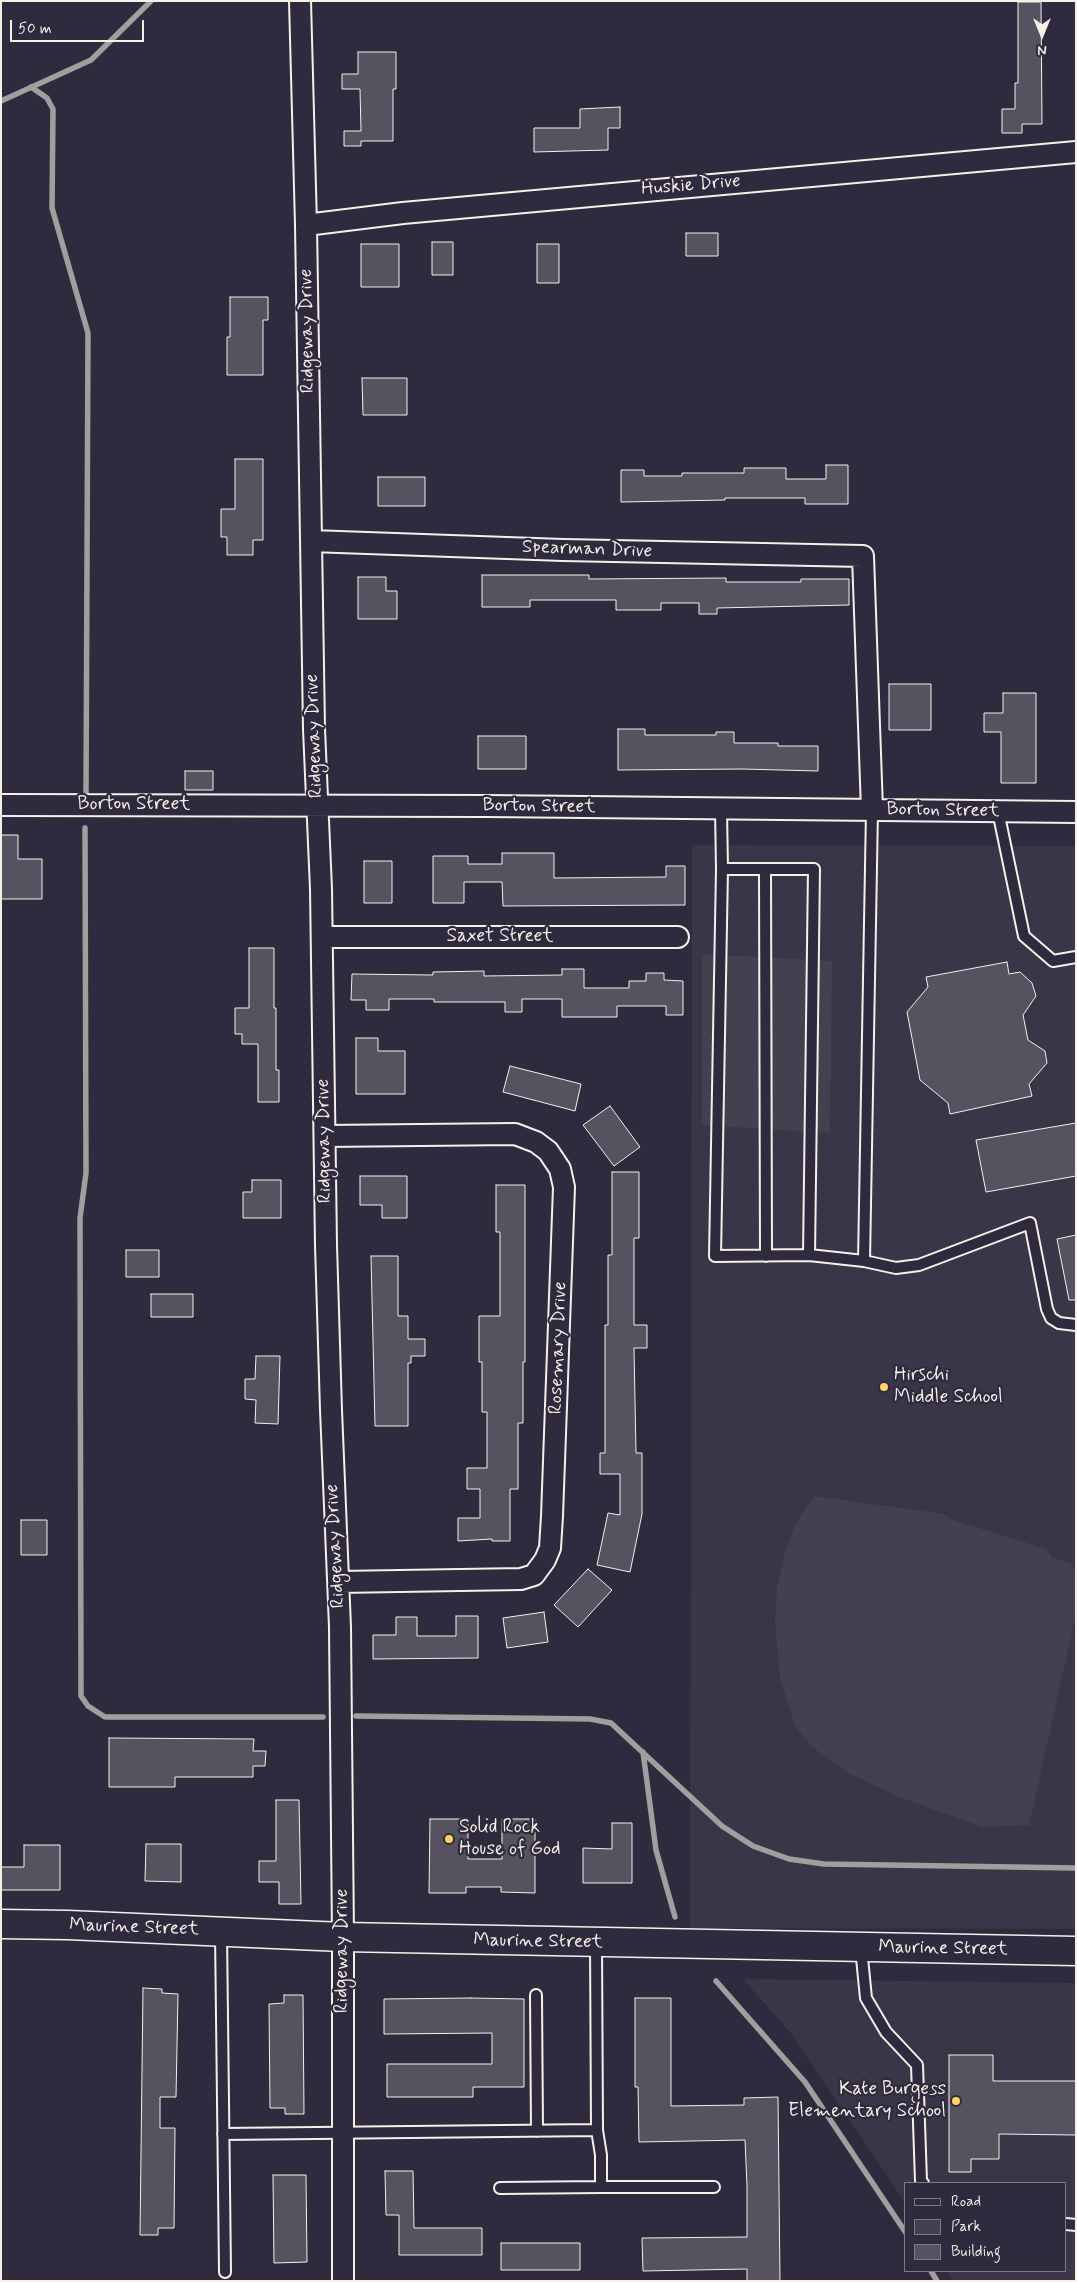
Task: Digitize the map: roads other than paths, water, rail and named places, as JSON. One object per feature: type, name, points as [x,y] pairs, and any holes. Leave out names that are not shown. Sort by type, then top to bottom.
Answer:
[{"type":"street","name":"Ridgeway Drive","points":[[300,1],[317,806],[322,936],[331,1420],[339,1582],[344,1937],[343,2281]]},
{"type":"street","name":"Huskie Drive","points":[[306,225],[423,211],[1076,152]]},
{"type":"street","name":"Spearman Drive","points":[[311,541],[563,550],[863,556],[872,810]]},
{"type":"street","name":"Borton Street","points":[[1,805],[1076,812]]},
{"type":"street","name":"Saxet Street","points":[[322,936],[678,938]]},
{"type":"street","name":"Rosemary Drive","points":[[325,1136],[515,1134],[536,1142],[548,1151],[560,1169],[564,1194],[552,1516],[550,1548],[545,1560],[534,1575],[521,1579],[339,1582]]},
{"type":"street","name":"Maurine Street","points":[[1,1924],[344,1937],[1076,1951]]},
{"type":"lane","points":[[722,809],[715,1256],[809,1255],[864,1261],[896,1268],[919,1265],[1030,1223],[1047,1309],[1051,1318],[1059,1323],[1076,1325],[1076,1333]]},
{"type":"lane","points":[[864,1261],[872,810]]},
{"type":"lane","points":[[998,811],[1024,936],[1053,961],[1076,957]]},
{"type":"lane","points":[[722,869],[814,869],[809,1255]]},
{"type":"lane","points":[[765,869],[766,1256]]},
{"type":"lane","points":[[220,1932],[225,2272]]},
{"type":"lane","points":[[596,1943],[597,2130],[601,2155],[601,2187]]},
{"type":"lane","points":[[861,1948],[866,1998],[886,2032],[918,2065],[922,2182]]},
{"type":"lane","points":[[536,1995],[537,2131]]},
{"type":"lane","points":[[223,2134],[597,2130]]},
{"type":"lane","points":[[500,2188],[714,2186]]},
{"type":"waterway","points":[[1,101],[91,60],[151,1]]},
{"type":"waterway","points":[[31,87],[47,98],[53,109],[52,208],[88,333],[86,794]]},
{"type":"waterway","points":[[85,828],[86,1173],[80,1218],[81,1696],[88,1706],[105,1717],[323,1717]]},
{"type":"waterway","points":[[356,1716],[590,1719],[611,1723],[722,1826],[753,1846],[789,1859],[824,1864],[1076,1868]]},
{"type":"waterway","points":[[643,1752],[656,1850],[675,1917]]},
{"type":"waterway","points":[[716,1981],[805,2082],[904,2230]]},
{"type":"waterway","points":[[932,2272],[937,2281]]},
{"type":"place","name":"Hirschi Middle School","points":[[884,1387]]},
{"type":"place","name":"Solid Rock House of God","points":[[449,1839]]},
{"type":"place","name":"Kate Burgess Elementary School","points":[[956,2101]]}]
